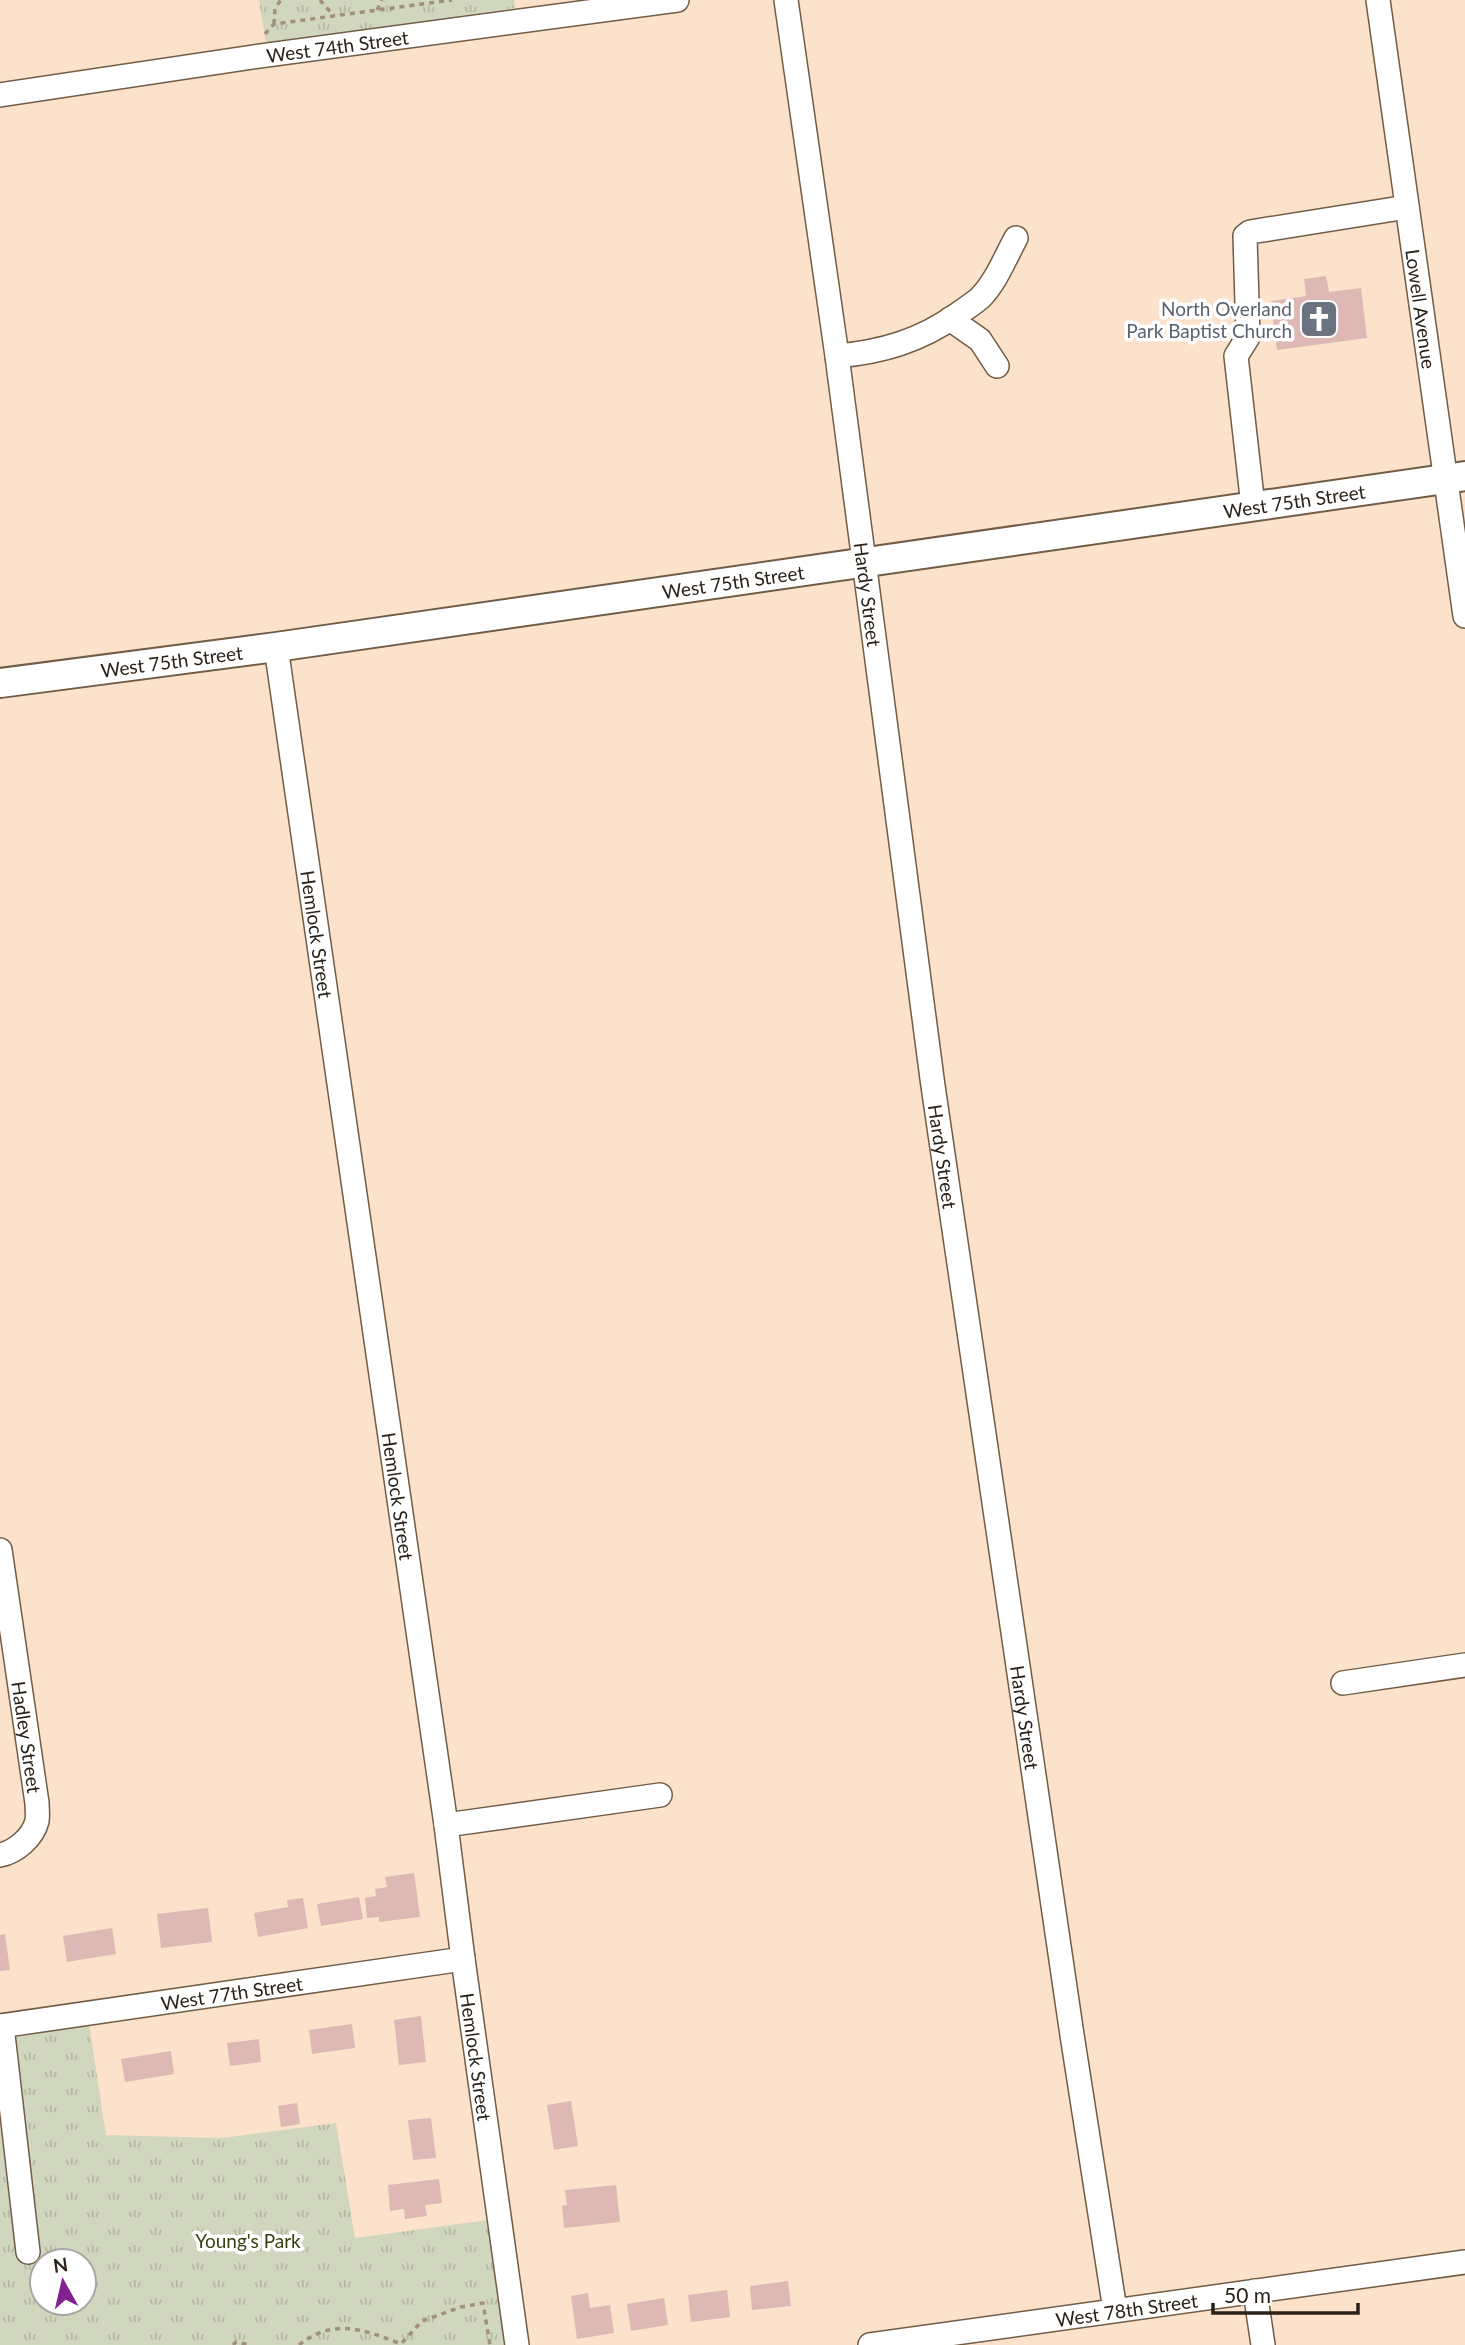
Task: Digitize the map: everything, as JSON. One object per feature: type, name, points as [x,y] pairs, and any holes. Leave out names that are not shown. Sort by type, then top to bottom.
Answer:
[{"type":"main road","name":"West 75th Street","points":[[0,683],[276,647],[1455,477]]},
{"type":"street","name":"West 74th Street","points":[[0,95],[253,57],[677,0]]},
{"type":"street","name":"Hardy Street","points":[[786,0],[837,356],[933,1086],[1115,2310]]},
{"type":"street","name":"Lowell Avenue","points":[[1378,0],[1407,207],[1455,477],[1465,616]]},
{"type":"street","points":[[1253,506],[1236,356],[1248,337],[1245,236],[1250,232],[1407,207]]},
{"type":"street","points":[[837,356],[898,346],[931,332],[980,298],[997,274],[1016,238]]},
{"type":"street","points":[[950,319],[980,340],[998,366]]},
{"type":"street","name":"Hemlock Street","points":[[276,647],[446,1825],[517,2345]]},
{"type":"street","name":"Hadley Street","points":[[0,1550],[37,1803],[37,1822],[26,1840],[9,1854],[0,1855]]},
{"type":"street","points":[[1342,1683],[1465,1665]]},
{"type":"street","points":[[446,1825],[660,1795]]},
{"type":"street","name":"West 77th Street","points":[[1,2026],[463,1959]]},
{"type":"street","points":[[1,2026],[4,2092],[28,2247]]},
{"type":"street","name":"West 78th Street","points":[[870,2345],[1465,2262]]},
{"type":"street","points":[[1255,2291],[1263,2345]]},
{"type":"path","points":[[274,24],[275,8],[281,0]]},
{"type":"path","points":[[320,0],[334,16]]},
{"type":"path","points":[[377,10],[382,0]]},
{"type":"path","points":[[258,40],[274,24],[452,0]]},
{"type":"path","points":[[299,2345],[316,2333],[340,2328],[362,2329],[401,2344],[422,2321],[461,2307],[483,2303],[490,2345]]},
{"type":"path","points":[[233,2345],[236,2342],[250,2345]]},
{"type":"green space","points":[[259,0],[514,0],[515,8],[266,44]]},
{"type":"green space","name":"Young's Park","points":[[89,2023],[106,2135],[222,2138],[336,2123],[355,2238],[488,2220],[506,2345],[0,2345],[0,2036]]},
{"type":"building","name":"North Overland Park Baptist Church","points":[[1326,276],[1329,292],[1361,288],[1367,338],[1277,350],[1271,301],[1306,296],[1304,279]]},
{"type":"building","points":[[414,1873],[420,1917],[379,1922],[379,1917],[367,1918],[365,1898],[376,1896],[375,1889],[387,1887],[385,1877]]},
{"type":"building","points":[[359,1897],[363,1919],[321,1926],[317,1904]]},
{"type":"building","points":[[303,1898],[308,1928],[258,1937],[254,1913],[288,1907],[287,1900]]},
{"type":"building","points":[[208,1908],[212,1942],[161,1948],[157,1914]]},
{"type":"building","points":[[112,1928],[116,1954],[67,1962],[63,1936]]},
{"type":"building","points":[[5,1934],[10,1970],[0,1971],[0,1935]]},
{"type":"building","points":[[421,2016],[426,2062],[399,2065],[394,2020]]},
{"type":"building","points":[[352,2024],[355,2048],[312,2054],[309,2030]]},
{"type":"building","points":[[259,2039],[261,2062],[230,2066],[227,2043]]},
{"type":"building","points":[[171,2051],[174,2074],[125,2082],[121,2059]]},
{"type":"building","points":[[571,2101],[578,2146],[554,2150],[547,2105]]},
{"type":"building","points":[[297,2103],[300,2124],[281,2127],[278,2106]]},
{"type":"building","points":[[431,2118],[436,2158],[413,2160],[408,2120]]},
{"type":"building","points":[[439,2179],[442,2203],[425,2205],[427,2216],[405,2219],[404,2209],[390,2211],[388,2185]]},
{"type":"building","points":[[616,2185],[620,2222],[564,2228],[562,2206],[567,2205],[565,2190]]},
{"type":"building","points":[[788,2281],[791,2306],[752,2310],[750,2286]]},
{"type":"building","points":[[727,2290],[730,2317],[691,2322],[688,2295]]},
{"type":"building","points":[[588,2293],[590,2308],[610,2305],[614,2333],[577,2339],[571,2296]]},
{"type":"building","points":[[664,2298],[668,2325],[631,2331],[627,2304]]},
{"type":"place","name":"North Overland Park Baptist Church","points":[[1319,319]]}]
